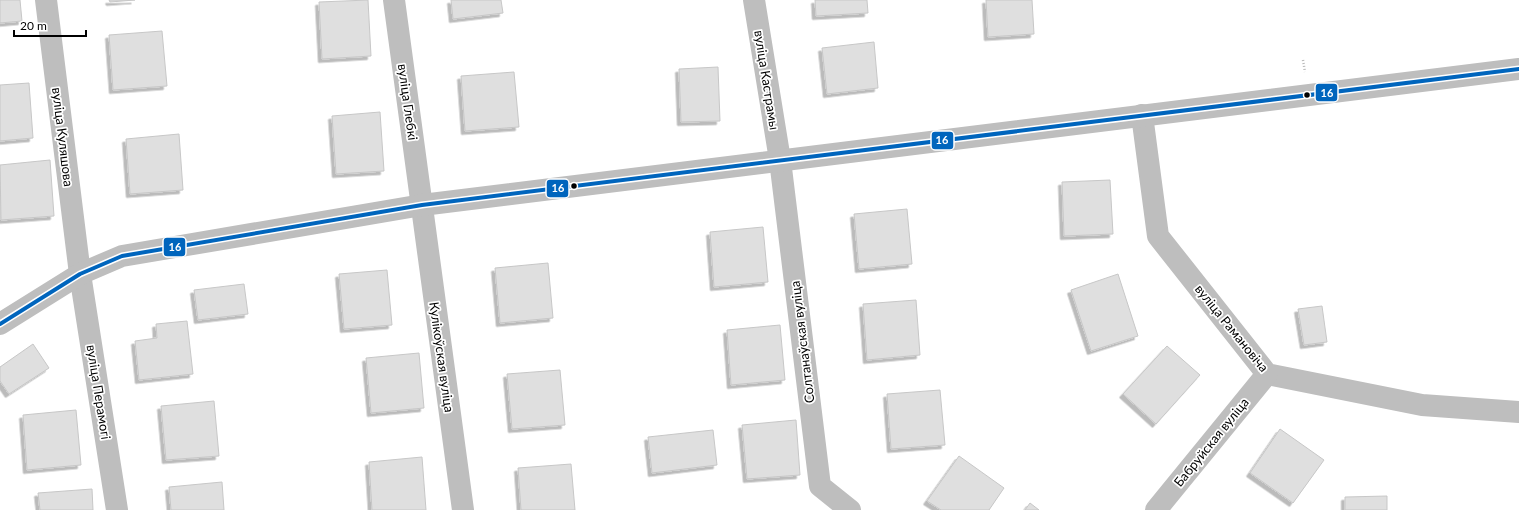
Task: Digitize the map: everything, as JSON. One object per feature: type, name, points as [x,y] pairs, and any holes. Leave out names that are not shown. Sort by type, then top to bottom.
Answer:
[{"type":"street","name":"вуліца Куляшова","points":[[46,0],[80,274]]},
{"type":"street","name":"вуліца Глебкі","points":[[394,0],[422,205]]},
{"type":"street","name":"вуліца Кастрамы","points":[[754,0],[780,160]]},
{"type":"street","points":[[0,324],[80,274],[122,256],[422,205],[1519,69]]},
{"type":"street","name":"вуліца Рамановіча","points":[[1142,115],[1158,236],[1267,374],[1422,405],[1519,412]]},
{"type":"street","name":"Солтанаўская вуліца","points":[[780,160],[820,486],[850,510]]},
{"type":"street","name":"Кулікоўская вуліца","points":[[422,205],[463,510]]},
{"type":"street","name":"вуліца Перамогі","points":[[80,274],[117,510]]},
{"type":"street","name":"Бабруйская вуліца","points":[[1156,510],[1267,374]]},
{"type":"building","points":[[0,0],[20,0],[22,21],[0,23]]},
{"type":"building","points":[[109,0],[135,0],[110,2]]},
{"type":"building","points":[[368,0],[371,56],[322,59],[319,2]]},
{"type":"building","points":[[451,0],[501,0],[503,13],[453,19]]},
{"type":"building","points":[[815,0],[867,0],[868,13],[816,16]]},
{"type":"building","points":[[986,0],[1032,0],[1034,34],[988,37]]},
{"type":"building","points":[[162,31],[167,86],[113,90],[109,35]]},
{"type":"building","points":[[874,42],[878,88],[827,94],[822,48]]},
{"type":"building","points":[[718,67],[720,121],[681,122],[679,69]]},
{"type":"building","points":[[514,72],[519,127],[465,131],[461,76]]},
{"type":"building","points":[[29,83],[33,138],[0,141],[0,85]]},
{"type":"building","points":[[380,112],[384,171],[336,174],[332,116]]},
{"type":"building","points":[[179,134],[183,190],[130,194],[126,139]]},
{"type":"building","points":[[50,160],[54,216],[1,220],[0,165]]},
{"type":"building","points":[[1110,180],[1113,234],[1064,236],[1062,182]]},
{"type":"building","points":[[907,209],[912,264],[859,269],[854,214]]},
{"type":"building","points":[[763,227],[768,282],[714,287],[710,232]]},
{"type":"building","points":[[548,263],[553,318],[500,323],[495,268]]},
{"type":"building","points":[[387,270],[392,325],[344,329],[339,274]]},
{"type":"building","points":[[1118,274],[1138,336],[1091,351],[1071,290]]},
{"type":"building","points":[[244,284],[248,314],[198,320],[194,290]]},
{"type":"building","points":[[916,300],[920,355],[867,360],[863,304]]},
{"type":"building","points":[[1322,306],[1327,342],[1304,345],[1298,309]]},
{"type":"building","points":[[187,321],[193,374],[139,380],[135,341],[157,338],[156,324]]},
{"type":"building","points":[[780,325],[785,380],[731,385],[727,330]]},
{"type":"building","points":[[33,344],[49,368],[9,394],[0,381],[0,367]]},
{"type":"building","points":[[1167,346],[1200,375],[1156,424],[1123,394]]},
{"type":"building","points":[[419,353],[424,408],[371,413],[366,358]]},
{"type":"building","points":[[560,370],[565,425],[512,429],[507,374]]},
{"type":"building","points":[[940,390],[945,445],[891,449],[887,394]]},
{"type":"building","points":[[214,401],[219,456],[166,460],[161,406]]},
{"type":"building","points":[[76,410],[81,465],[27,470],[23,415]]},
{"type":"building","points":[[796,420],[800,475],[747,479],[742,425]]},
{"type":"building","points":[[1280,429],[1324,460],[1293,503],[1250,473]]},
{"type":"building","points":[[713,430],[717,465],[652,473],[648,437]]},
{"type":"building","points":[[959,456],[1004,488],[989,510],[941,510],[927,501]]},
{"type":"building","points":[[422,457],[426,510],[372,510],[369,462]]},
{"type":"building","points":[[571,464],[575,510],[521,510],[518,468]]},
{"type":"building","points":[[222,482],[224,510],[171,510],[169,487]]},
{"type":"building","points":[[92,489],[93,510],[40,510],[38,493]]},
{"type":"building","points":[[1387,496],[1387,510],[1345,510],[1345,497]]},
{"type":"building","points":[[1030,503],[1039,510],[1025,510]]},
{"type":"transit line","name":"16","points":[[0,324],[80,274],[122,256],[422,205],[1519,69]]}]
